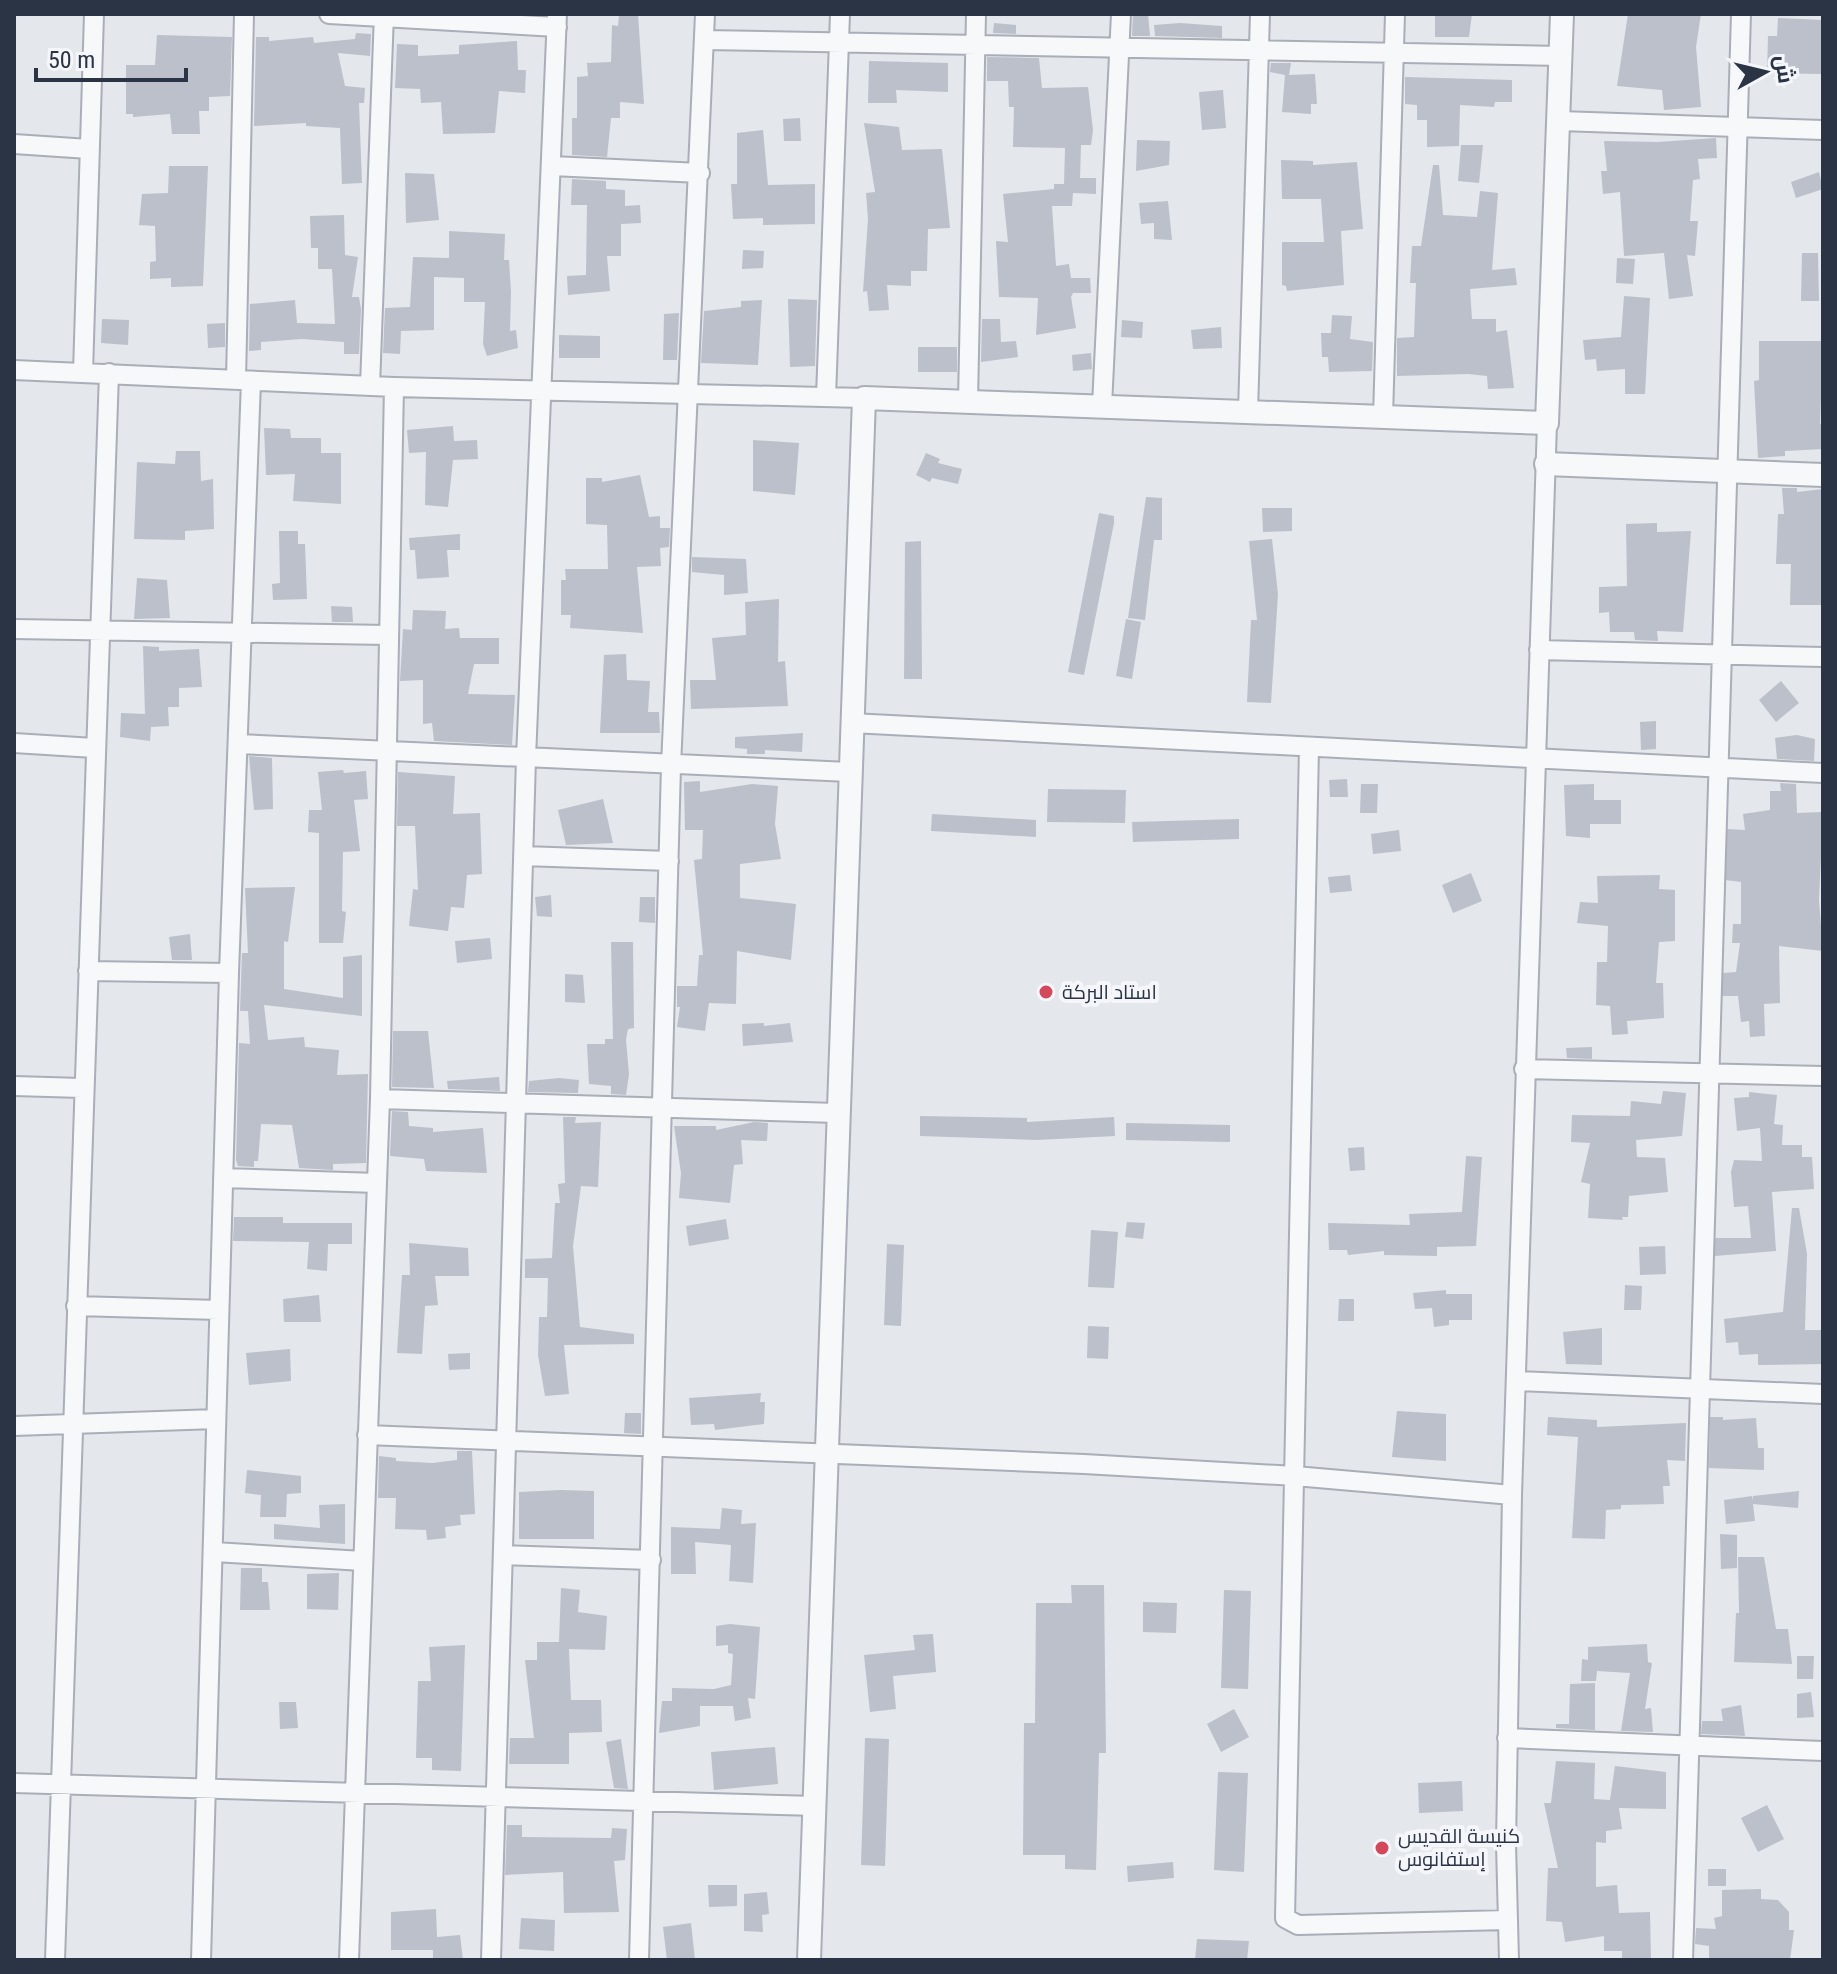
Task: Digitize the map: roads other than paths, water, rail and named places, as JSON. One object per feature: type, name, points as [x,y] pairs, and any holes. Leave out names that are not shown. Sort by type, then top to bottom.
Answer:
[{"type":"street","points":[[83,373],[94,14]]},
{"type":"street","points":[[201,1960],[229,973],[242,630],[244,14]]},
{"type":"street","points":[[329,14],[557,21],[526,758],[491,1960]]},
{"type":"street","points":[[639,1960],[671,766],[705,14]]},
{"type":"street","points":[[826,397],[840,14]]},
{"type":"street","points":[[968,401],[976,14]]},
{"type":"street","points":[[1102,406],[1121,14]]},
{"type":"street","points":[[1248,412],[1260,14]]},
{"type":"street","points":[[1383,417],[1395,14]]},
{"type":"street","points":[[1509,1960],[1507,1738],[1512,1495],[1562,14]]},
{"type":"street","points":[[1683,1960],[1719,768],[1724,471],[1741,14]]},
{"type":"street","points":[[370,386],[385,15]]},
{"type":"street","points":[[705,40],[1259,53],[1561,56]]},
{"type":"street","points":[[1560,121],[1823,130]]},
{"type":"street","points":[[14,144],[89,149]]},
{"type":"street","points":[[552,166],[700,173]]},
{"type":"street","points":[[14,370],[394,387],[968,401],[1547,423]]},
{"type":"street","points":[[55,1960],[82,1088],[109,373]]},
{"type":"street","points":[[349,1960],[380,1099],[394,387]]},
{"type":"street","points":[[809,1960],[864,398]]},
{"type":"street","points":[[1546,464],[1823,475]]},
{"type":"street","points":[[14,629],[242,630],[388,635]]},
{"type":"street","points":[[1539,650],[1823,657]]},
{"type":"street","points":[[851,723],[1823,773]]},
{"type":"street","points":[[14,743],[94,748]]},
{"type":"street","points":[[239,744],[849,772]]},
{"type":"street","points":[[1309,747],[1285,1918],[1298,1925],[1508,1920]]},
{"type":"street","points":[[523,856],[669,861]]},
{"type":"street","points":[[88,971],[229,973]]},
{"type":"street","points":[[1524,1069],[1823,1076]]},
{"type":"street","points":[[14,1086],[82,1088]]},
{"type":"street","points":[[380,1099],[837,1113]]},
{"type":"street","points":[[223,1178],[377,1183]]},
{"type":"street","points":[[76,1306],[219,1310]]},
{"type":"street","points":[[1517,1381],[1823,1394]]},
{"type":"street","points":[[14,1426],[216,1419]]},
{"type":"street","points":[[367,1435],[825,1451],[1295,1476],[1512,1495]]},
{"type":"street","points":[[214,1552],[363,1561]]},
{"type":"street","points":[[503,1555],[651,1560]]},
{"type":"street","points":[[1507,1738],[1823,1751]]},
{"type":"street","points":[[14,1783],[815,1806]]},
{"type":"place","name":"استاد البركة","points":[[1046,992]]},
{"type":"place","name":"كنيسة القديس إستفانوس","points":[[1382,1848]]}]
